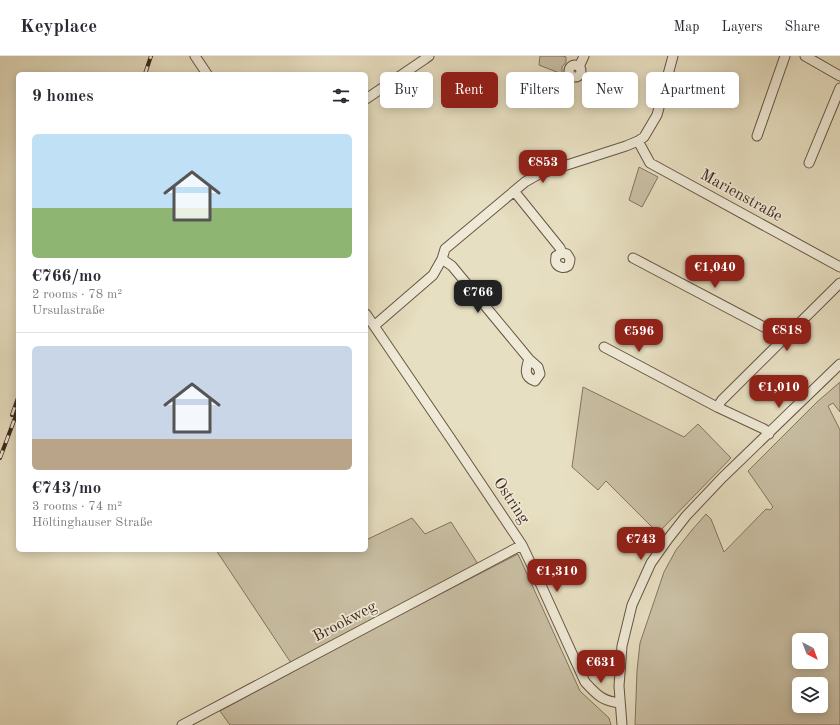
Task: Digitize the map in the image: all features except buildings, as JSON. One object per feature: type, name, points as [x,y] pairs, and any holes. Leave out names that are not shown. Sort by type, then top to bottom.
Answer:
[{"type":"street","points":[[195,56],[206,72]]},
{"type":"street","points":[[368,98],[429,56]]},
{"type":"street","points":[[579,67],[584,56]]},
{"type":"street","points":[[374,326],[434,275],[445,249],[514,191],[532,178],[539,174],[626,146],[644,137],[656,116],[673,56]]},
{"type":"street","points":[[757,136],[785,56]]},
{"type":"street","points":[[805,56],[840,76]]},
{"type":"street","points":[[809,163],[840,88]]},
{"type":"street","name":"Marienstraße","points":[[638,141],[650,163],[840,268]]},
{"type":"street","points":[[514,191],[560,248],[562,253]]},
{"type":"street","points":[[633,258],[785,339]]},
{"type":"street","points":[[442,259],[452,266],[529,359]]},
{"type":"street","points":[[717,407],[722,400],[840,283]]},
{"type":"street","name":"Ostring","points":[[368,317],[522,545],[586,682],[595,694],[609,702],[620,703]]},
{"type":"street","points":[[604,347],[717,407],[764,429],[769,434]]},
{"type":"street","points":[[622,725],[619,686],[622,646],[632,605],[652,564],[668,539],[686,516],[722,478],[840,364]]},
{"type":"street","name":"Brookweg","points":[[182,725],[522,545]]},
{"type":"shaded area","points":[[540,56],[566,57],[566,62],[562,67],[562,72],[557,72],[539,65]]},
{"type":"shaded area","points":[[639,167],[658,177],[642,207],[629,200]]},
{"type":"shaded area","points":[[840,382],[840,412],[833,403],[828,406],[840,430],[840,725],[635,725],[637,671],[640,643],[664,572],[676,550],[706,514],[711,519],[724,552],[766,509],[770,510],[773,507],[748,471],[817,402]]},
{"type":"shaded area","points":[[583,387],[684,437],[698,424],[731,458],[658,533],[606,481],[598,490],[572,467]]},
{"type":"shaded area","points":[[412,518],[425,534],[451,522],[478,564],[291,663],[217,552],[368,552],[368,539]]},
{"type":"shaded area","points":[[518,554],[580,691],[609,718],[611,725],[230,725],[220,711],[382,624]]},
{"type":"railway","points":[[146,72],[151,56]]},
{"type":"railway","points":[[12,415],[16,404]]},
{"type":"railway","points":[[0,458],[16,415]]}]
